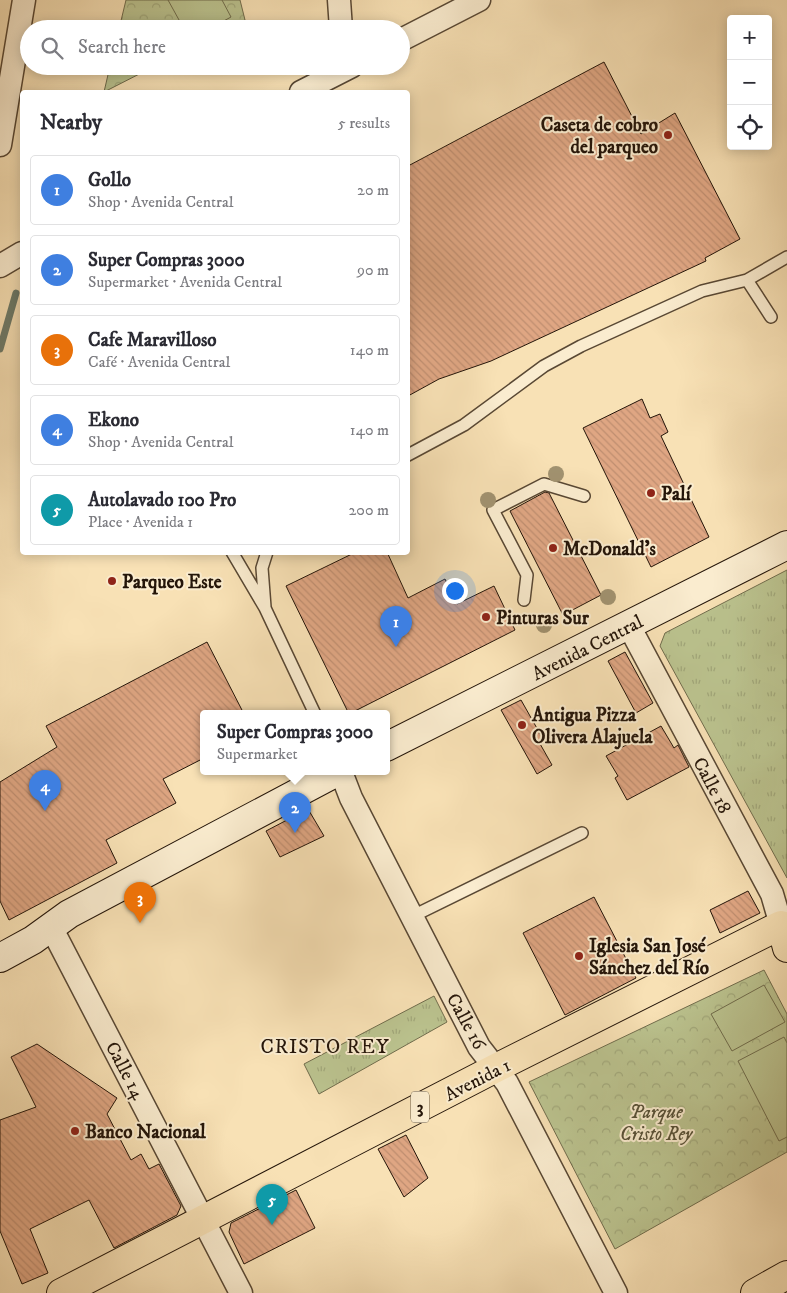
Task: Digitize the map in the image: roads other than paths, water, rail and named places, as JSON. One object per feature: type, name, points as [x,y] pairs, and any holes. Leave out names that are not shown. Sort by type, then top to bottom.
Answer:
[{"type":"main road","name":"Avenida 1","points":[[61,1293],[496,1068],[785,931]]},
{"type":"main road","points":[[756,1293],[787,1275]]},
{"type":"street","points":[[21,20],[24,0]]},
{"type":"street","points":[[339,0],[340,20]]},
{"type":"street","points":[[410,35],[479,0]]},
{"type":"street","points":[[0,145],[20,24]]},
{"type":"street","points":[[304,90],[333,75]]},
{"type":"street","points":[[0,266],[20,254]]},
{"type":"street","name":"Avenida Central","points":[[390,745],[787,545]]},
{"type":"street","name":"Calle 18","points":[[629,626],[772,894],[785,931]]},
{"type":"street","points":[[0,958],[69,914],[331,775]]},
{"type":"street","name":"Calle 16","points":[[342,775],[351,798],[479,1047],[507,1083],[616,1293]]},
{"type":"street","name":"Calle 14","points":[[51,927],[242,1293]]},
{"type":"lane","points":[[410,455],[464,425],[544,366],[581,346],[702,291],[747,280],[787,257]]},
{"type":"lane","points":[[747,280],[771,317]]},
{"type":"lane","points":[[524,600],[527,574],[493,510],[544,484],[584,496]]},
{"type":"lane","points":[[234,555],[265,608],[313,710]]},
{"type":"lane","points":[[265,608],[262,568],[266,555]]},
{"type":"lane","points":[[413,916],[582,833]]},
{"type":"waterway","points":[[0,349],[16,293]]},
{"type":"place","name":"Caseta de cobro del parqueo","points":[[668,135]]},
{"type":"place","name":"Palí","points":[[651,493]]},
{"type":"place","name":"McDonald's","points":[[553,548]]},
{"type":"place","name":"Parqueo Este","points":[[112,581]]},
{"type":"place","name":"Pinturas Sur","points":[[486,617]]},
{"type":"place","name":"Gollo","points":[[396,647]]},
{"type":"place","name":"Antigua Pizza Olivera Alajuela","points":[[522,725]]},
{"type":"place","name":"Ekono","points":[[45,811]]},
{"type":"place","name":"Super Compras 3000","points":[[295,833]]},
{"type":"place","name":"Cafe Maravilloso","points":[[140,923]]},
{"type":"place","name":"Iglesia San José Sánchez del Río","points":[[579,956]]},
{"type":"place","name":"Banco Nacional","points":[[75,1131]]},
{"type":"place","name":"Autolavado 100 Pro","points":[[272,1225]]},
{"type":"district","name":"CRISTO REY","points":[[325,1046]]},
{"type":"park label","name":"Parque Cristo Rey","points":[[656,1122]]}]
